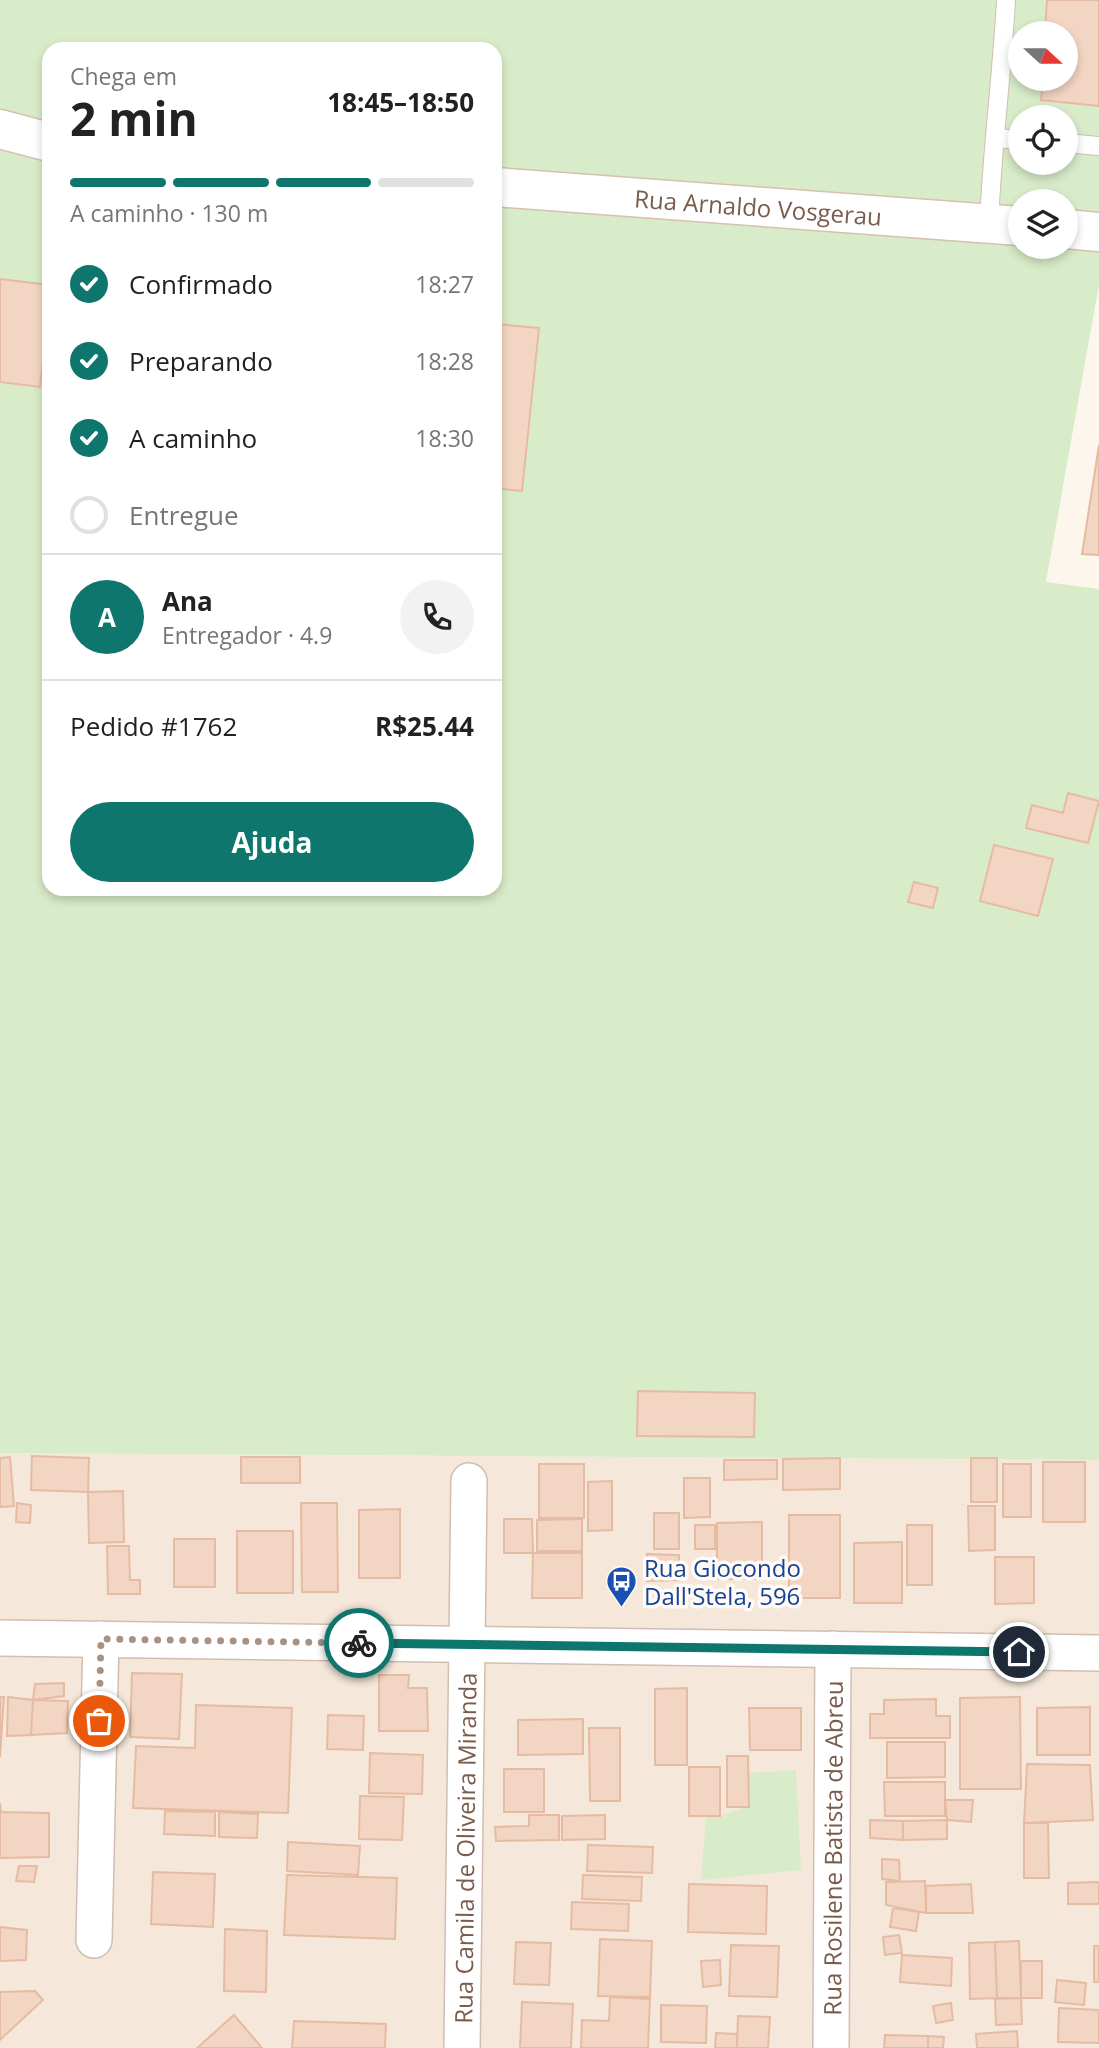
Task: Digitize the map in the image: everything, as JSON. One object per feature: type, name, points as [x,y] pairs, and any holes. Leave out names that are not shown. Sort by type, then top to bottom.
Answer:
[{"type":"street","points":[[0,129],[42,140]]},
{"type":"street","name":"Rua Arnaldo Vosgerau","points":[[502,188],[1005,225]]},
{"type":"street","points":[[1078,230],[1099,232]]},
{"type":"street","name":"Rua Camila de Oliveira Miranda","points":[[462,2048],[469,1481]]},
{"type":"street","points":[[0,1638],[1099,1653]]},
{"type":"street","points":[[94,1940],[101,1639]]},
{"type":"street","name":"Rua Rosilene Batista de Abreu","points":[[831,2048],[833,1649]]},
{"type":"lane","points":[[1005,225],[991,169],[1006,0]]},
{"type":"lane","points":[[995,138],[1008,139]]},
{"type":"lane","points":[[1078,145],[1099,146]]},
{"type":"shaded area","points":[[0,1453],[1099,1460],[1099,2048],[0,2048]]},
{"type":"green space","points":[[0,0],[1099,0],[1099,284],[1046,582],[1099,589],[1099,1460],[0,1453]]},
{"type":"green space","points":[[796,1770],[801,1870],[701,1880],[706,1816],[720,1816],[748,1807],[749,1773]]},
{"type":"building","points":[[1047,0],[1099,0],[1099,106],[1041,100],[1042,91],[1078,91],[1078,21],[1046,21]]},
{"type":"building","points":[[0,279],[42,284],[40,387],[0,382]]},
{"type":"building","points":[[502,325],[539,328],[522,491],[502,489]]},
{"type":"building","points":[[1099,445],[1099,555],[1082,554]]},
{"type":"building","points":[[1068,793],[1099,801],[1088,843],[1026,828],[1032,805],[1063,813]]},
{"type":"building","points":[[994,845],[1053,859],[1038,916],[980,901]]},
{"type":"building","points":[[914,882],[938,888],[933,908],[908,902]]},
{"type":"building","points":[[638,1391],[755,1393],[754,1437],[637,1436]]},
{"type":"building","points":[[32,1456],[89,1458],[88,1492],[31,1490]]},
{"type":"building","points":[[10,1457],[14,1506],[0,1507],[0,1458]]},
{"type":"building","points":[[241,1457],[300,1457],[300,1483],[241,1483]]},
{"type":"building","points":[[840,1458],[840,1489],[783,1490],[783,1459]]},
{"type":"building","points":[[971,1458],[997,1458],[997,1502],[971,1502]]},
{"type":"building","points":[[724,1460],[777,1460],[777,1479],[724,1480]]},
{"type":"building","points":[[1043,1462],[1085,1462],[1085,1522],[1043,1522]]},
{"type":"building","points":[[539,1464],[584,1464],[584,1518],[539,1518]]},
{"type":"building","points":[[1003,1464],[1031,1464],[1031,1517],[1003,1517]]},
{"type":"building","points":[[684,1478],[710,1478],[710,1517],[684,1518]]},
{"type":"building","points":[[612,1481],[612,1530],[588,1531],[588,1482]]},
{"type":"building","points":[[123,1491],[124,1542],[89,1543],[88,1492]]},
{"type":"building","points":[[17,1503],[31,1505],[30,1523],[16,1522]]},
{"type":"building","points":[[301,1503],[337,1503],[338,1592],[302,1592]]},
{"type":"building","points":[[968,1506],[995,1506],[995,1550],[969,1551]]},
{"type":"building","points":[[400,1509],[400,1578],[359,1578],[359,1510]]},
{"type":"building","points":[[654,1513],[679,1513],[679,1549],[654,1549]]},
{"type":"building","points":[[789,1515],[840,1515],[840,1598],[789,1598]]},
{"type":"building","points":[[504,1519],[532,1519],[533,1553],[504,1553]]},
{"type":"building","points":[[582,1519],[582,1551],[537,1551],[537,1520]]},
{"type":"building","points":[[762,1522],[762,1579],[717,1579],[717,1523]]},
{"type":"building","points":[[695,1525],[715,1525],[715,1549],[695,1549]]},
{"type":"building","points":[[907,1525],[932,1525],[932,1585],[907,1585]]},
{"type":"building","points":[[237,1531],[293,1531],[293,1593],[237,1593]]},
{"type":"building","points":[[174,1539],[215,1539],[215,1587],[174,1587]]},
{"type":"building","points":[[902,1542],[902,1603],[854,1603],[854,1543]]},
{"type":"building","points":[[107,1546],[129,1546],[130,1580],[140,1580],[140,1594],[108,1594]]},
{"type":"building","points":[[533,1553],[582,1553],[582,1598],[532,1598]]},
{"type":"building","points":[[647,1554],[679,1555],[679,1580],[647,1581]]},
{"type":"building","points":[[995,1557],[1034,1557],[1034,1603],[995,1604]]},
{"type":"building","points":[[132,1673],[182,1674],[179,1739],[130,1737]]},
{"type":"building","points":[[379,1675],[409,1675],[408,1688],[427,1688],[428,1731],[379,1731]]},
{"type":"building","points":[[64,1683],[64,1696],[33,1700],[35,1684]]},
{"type":"building","points":[[687,1688],[687,1765],[655,1765],[655,1689]]},
{"type":"building","points":[[0,1697],[4,1697],[0,1757]]},
{"type":"building","points":[[8,1697],[33,1700],[31,1735],[7,1736]]},
{"type":"building","points":[[1020,1697],[1021,1789],[960,1789],[960,1698]]},
{"type":"building","points":[[936,1699],[936,1716],[950,1716],[950,1738],[870,1738],[870,1714],[884,1714],[884,1700]]},
{"type":"building","points":[[33,1700],[68,1701],[67,1733],[31,1735]]},
{"type":"building","points":[[196,1705],[292,1708],[288,1813],[133,1808],[136,1746],[195,1748]]},
{"type":"building","points":[[1090,1707],[1090,1755],[1037,1755],[1037,1708]]},
{"type":"building","points":[[749,1708],[801,1708],[801,1750],[750,1750]]},
{"type":"building","points":[[328,1715],[364,1716],[363,1750],[327,1749]]},
{"type":"building","points":[[583,1719],[583,1754],[518,1755],[518,1720]]},
{"type":"building","points":[[589,1728],[620,1728],[620,1801],[590,1801]]},
{"type":"building","points":[[887,1742],[945,1742],[945,1777],[887,1778]]},
{"type":"building","points":[[370,1753],[423,1755],[422,1794],[369,1793]]},
{"type":"building","points":[[727,1756],[748,1756],[749,1807],[727,1807]]},
{"type":"building","points":[[1027,1764],[1090,1765],[1093,1820],[1024,1823]]},
{"type":"building","points":[[689,1767],[720,1767],[720,1816],[689,1816]]},
{"type":"building","points":[[504,1769],[544,1769],[544,1812],[504,1812]]},
{"type":"building","points":[[884,1782],[945,1782],[945,1816],[885,1816]]},
{"type":"building","points":[[360,1796],[404,1797],[402,1840],[359,1839]]},
{"type":"building","points":[[945,1800],[973,1800],[971,1822],[947,1820]]},
{"type":"building","points":[[0,1803],[1,1812],[49,1813],[49,1857],[0,1858]]},
{"type":"building","points":[[165,1811],[215,1812],[215,1836],[164,1834]]},
{"type":"building","points":[[219,1812],[258,1814],[257,1838],[219,1837]]},
{"type":"building","points":[[529,1815],[559,1815],[559,1840],[496,1841],[495,1827],[529,1826]]},
{"type":"building","points":[[605,1815],[605,1839],[562,1840],[562,1816]]},
{"type":"building","points":[[870,1820],[903,1821],[903,1840],[870,1838]]},
{"type":"building","points":[[947,1820],[947,1839],[903,1840],[903,1821]]},
{"type":"building","points":[[1024,1823],[1048,1823],[1049,1878],[1024,1878]]},
{"type":"building","points":[[288,1842],[360,1846],[358,1875],[287,1871]]},
{"type":"building","points":[[588,1845],[653,1847],[652,1873],[587,1871]]},
{"type":"building","points":[[882,1859],[899,1860],[900,1881],[882,1879]]},
{"type":"building","points":[[19,1866],[37,1866],[34,1882],[16,1881]]},
{"type":"building","points":[[153,1872],[215,1874],[213,1927],[151,1924]]},
{"type":"building","points":[[287,1875],[397,1878],[395,1939],[284,1935]]},
{"type":"building","points":[[583,1875],[642,1877],[641,1901],[582,1899]]},
{"type":"building","points":[[925,1881],[926,1913],[886,1905],[886,1882]]},
{"type":"building","points":[[1099,1882],[1099,1904],[1068,1904],[1068,1883]]},
{"type":"building","points":[[689,1884],[767,1886],[766,1934],[688,1932]]},
{"type":"building","points":[[971,1884],[973,1913],[926,1913],[926,1886]]},
{"type":"building","points":[[572,1902],[629,1904],[628,1931],[571,1929]]},
{"type":"building","points":[[893,1908],[919,1912],[916,1931],[890,1927]]},
{"type":"building","points":[[0,1927],[27,1930],[26,1960],[0,1961]]},
{"type":"building","points":[[225,1929],[267,1931],[266,1992],[224,1991]]},
{"type":"building","points":[[899,1935],[902,1953],[885,1955],[883,1937]]},
{"type":"building","points":[[600,1939],[652,1941],[650,1997],[598,1996]]},
{"type":"building","points":[[1019,1941],[1021,1998],[997,1998],[995,1942]]},
{"type":"building","points":[[516,1942],[551,1943],[549,1985],[514,1984]]},
{"type":"building","points":[[995,1942],[997,1998],[970,1999],[969,1943]]},
{"type":"building","points":[[731,1945],[779,1946],[777,1997],[729,1996]]},
{"type":"building","points":[[1094,1946],[1099,1946],[1099,1982],[1094,1982]]},
{"type":"building","points":[[902,1955],[952,1958],[951,1986],[900,1982]]},
{"type":"building","points":[[720,1960],[721,1985],[703,1987],[701,1961]]},
{"type":"building","points":[[1021,1961],[1042,1961],[1042,1998],[1021,1998]]},
{"type":"building","points":[[1057,1980],[1086,1983],[1084,2005],[1055,2002]]},
{"type":"building","points":[[35,1991],[43,2000],[0,2040],[0,1992]]},
{"type":"building","points":[[610,1997],[650,1999],[648,2048],[581,2048],[582,2020],[609,2021]]},
{"type":"building","points":[[1021,1998],[1022,2024],[996,2025],[995,1999]]},
{"type":"building","points":[[522,2002],[573,2004],[571,2048],[520,2048]]},
{"type":"building","points":[[951,2003],[953,2020],[936,2023],[933,2006]]},
{"type":"building","points":[[661,2005],[707,2006],[706,2043],[661,2042]]},
{"type":"building","points":[[1059,2008],[1099,2010],[1099,2043],[1058,2042]]},
{"type":"building","points":[[234,2015],[262,2048],[197,2048]]},
{"type":"building","points":[[738,2016],[770,2017],[768,2048],[737,2048]]},
{"type":"building","points":[[294,2021],[386,2024],[385,2048],[292,2048]]},
{"type":"building","points":[[1017,2031],[1018,2048],[977,2048],[976,2034]]},
{"type":"building","points":[[716,2033],[737,2034],[737,2048],[715,2048]]},
{"type":"building","points":[[885,2035],[928,2036],[928,2048],[884,2048]]},
{"type":"building","points":[[928,2036],[944,2037],[943,2048],[928,2048]]},
{"type":"way so far","points":[[99,1721],[101,1639],[359,1643]]},
{"type":"place","name":"Rua Giocondo Dall'Stela, 596","points":[[621,1608]]},
{"type":"route","points":[[359,1643],[1019,1652]]}]
